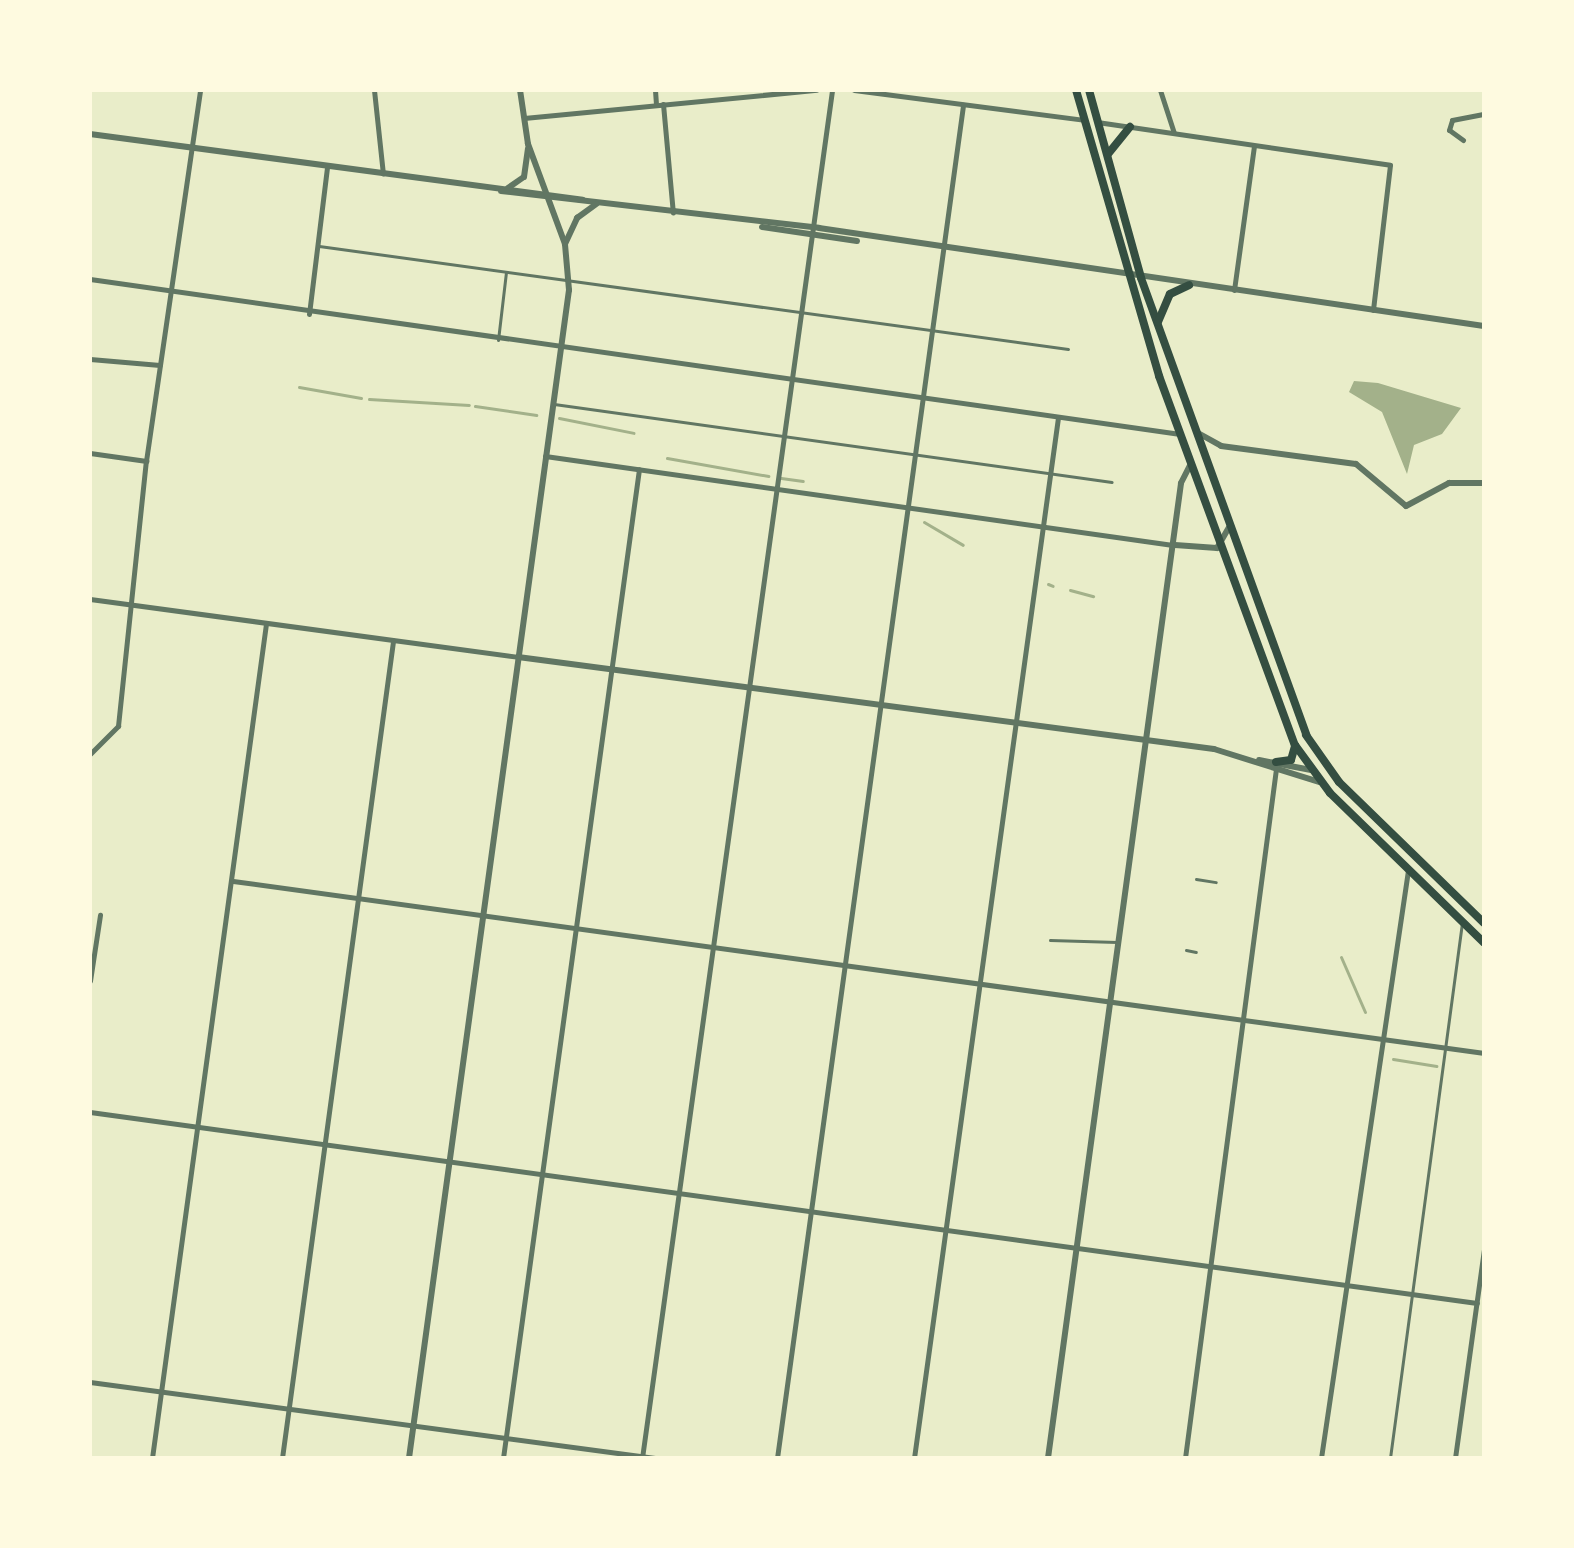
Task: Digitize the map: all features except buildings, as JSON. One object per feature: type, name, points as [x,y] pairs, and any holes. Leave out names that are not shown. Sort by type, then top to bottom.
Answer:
[{"type":"main road","points":[[1089,90],[1141,278],[1303,728],[1339,782],[1484,923]]},
{"type":"main road","points":[[1077,94],[1097,122]]},
{"type":"main road","points":[[1077,94],[1126,277],[1180,434],[1295,745],[1319,782],[1484,943]]},
{"type":"main road","points":[[1107,155],[1130,127]]},
{"type":"main road","points":[[1158,327],[1165,300],[1189,285]]},
{"type":"main road","points":[[1180,434],[1203,453]]},
{"type":"main road","points":[[1276,765],[1291,760],[1295,745]]},
{"type":"main road","points":[[1311,770],[1339,782]]},
{"type":"street","points":[[90,754],[118,726],[146,461],[200,90]]},
{"type":"street","points":[[374,90],[383,174]]},
{"type":"street","points":[[409,1458],[570,280],[565,244],[552,201],[528,144],[520,90]]},
{"type":"street","points":[[655,90],[660,104],[673,214]]},
{"type":"street","points":[[523,118],[817,90]]},
{"type":"street","points":[[642,1457],[745,685],[832,90]]},
{"type":"street","points":[[854,90],[1084,120]]},
{"type":"street","points":[[907,90],[908,98]]},
{"type":"street","points":[[1160,90],[1174,133]]},
{"type":"street","points":[[777,1458],[963,105]]},
{"type":"street","points":[[1463,140],[1449,130],[1452,120],[1484,114]]},
{"type":"street","points":[[1097,122],[1392,170],[1373,310]]},
{"type":"street","points":[[92,134],[501,191],[552,201],[757,225],[811,227],[860,240]]},
{"type":"street","points":[[501,191],[524,177],[528,144]]},
{"type":"street","points":[[1234,291],[1254,146]]},
{"type":"street","points":[[309,314],[327,167]]},
{"type":"street","points":[[501,191],[549,192],[598,204]]},
{"type":"street","points":[[565,244],[577,218],[598,204]]},
{"type":"street","points":[[757,225],[810,238],[860,240],[1484,324]]},
{"type":"street","points":[[90,279],[172,295],[1180,434]]},
{"type":"street","points":[[90,359],[160,365]]},
{"type":"street","points":[[914,1458],[1013,721],[1058,418]]},
{"type":"street","points":[[1195,431],[1221,446],[1356,464],[1406,506],[1449,483],[1484,483]]},
{"type":"street","points":[[90,453],[146,461]]},
{"type":"street","points":[[544,456],[1175,545],[1221,546],[1229,527]]},
{"type":"street","points":[[1048,1458],[1175,545],[1181,483],[1191,463]]},
{"type":"street","points":[[503,1458],[639,469]]},
{"type":"street","points":[[90,599],[393,641],[611,666],[1148,740],[1259,760],[1319,782]]},
{"type":"street","points":[[152,1458],[200,1126],[266,624]]},
{"type":"street","points":[[282,1458],[393,641]]},
{"type":"street","points":[[1276,765],[1311,770]]},
{"type":"street","points":[[1185,1458],[1213,1267],[1276,765]]},
{"type":"street","points":[[1321,1458],[1379,1039],[1409,869]]},
{"type":"street","points":[[233,881],[978,981],[1484,1053]]},
{"type":"street","points":[[90,981],[100,915]]},
{"type":"street","points":[[90,1112],[1477,1303]]},
{"type":"street","points":[[1455,1458],[1484,1250]]},
{"type":"street","points":[[90,1382],[655,1458]]},
{"type":"lane","points":[[319,246],[1068,349]]},
{"type":"lane","points":[[498,340],[506,272]]},
{"type":"lane","points":[[551,403],[1112,482]]},
{"type":"lane","points":[[1196,879],[1216,882]]},
{"type":"lane","points":[[1390,1458],[1463,922]]},
{"type":"lane","points":[[1050,940],[1119,942]]},
{"type":"lane","points":[[1186,950],[1196,952]]},
{"type":"shaded area","points":[[1354,381],[1378,383],[1461,408],[1442,434],[1414,445],[1407,474],[1382,412],[1349,392]]},
{"type":"waterway","points":[[299,387],[361,398]]},
{"type":"waterway","points":[[369,399],[469,405]]},
{"type":"waterway","points":[[475,406],[536,415]]},
{"type":"waterway","points":[[559,418],[634,433]]},
{"type":"waterway","points":[[667,458],[768,476]]},
{"type":"waterway","points":[[781,478],[803,481]]},
{"type":"waterway","points":[[924,522],[963,545]]},
{"type":"waterway","points":[[1048,584],[1053,586]]},
{"type":"waterway","points":[[1070,590],[1093,596]]},
{"type":"waterway","points":[[1341,957],[1365,1012]]},
{"type":"waterway","points":[[1393,1059],[1436,1066]]}]
